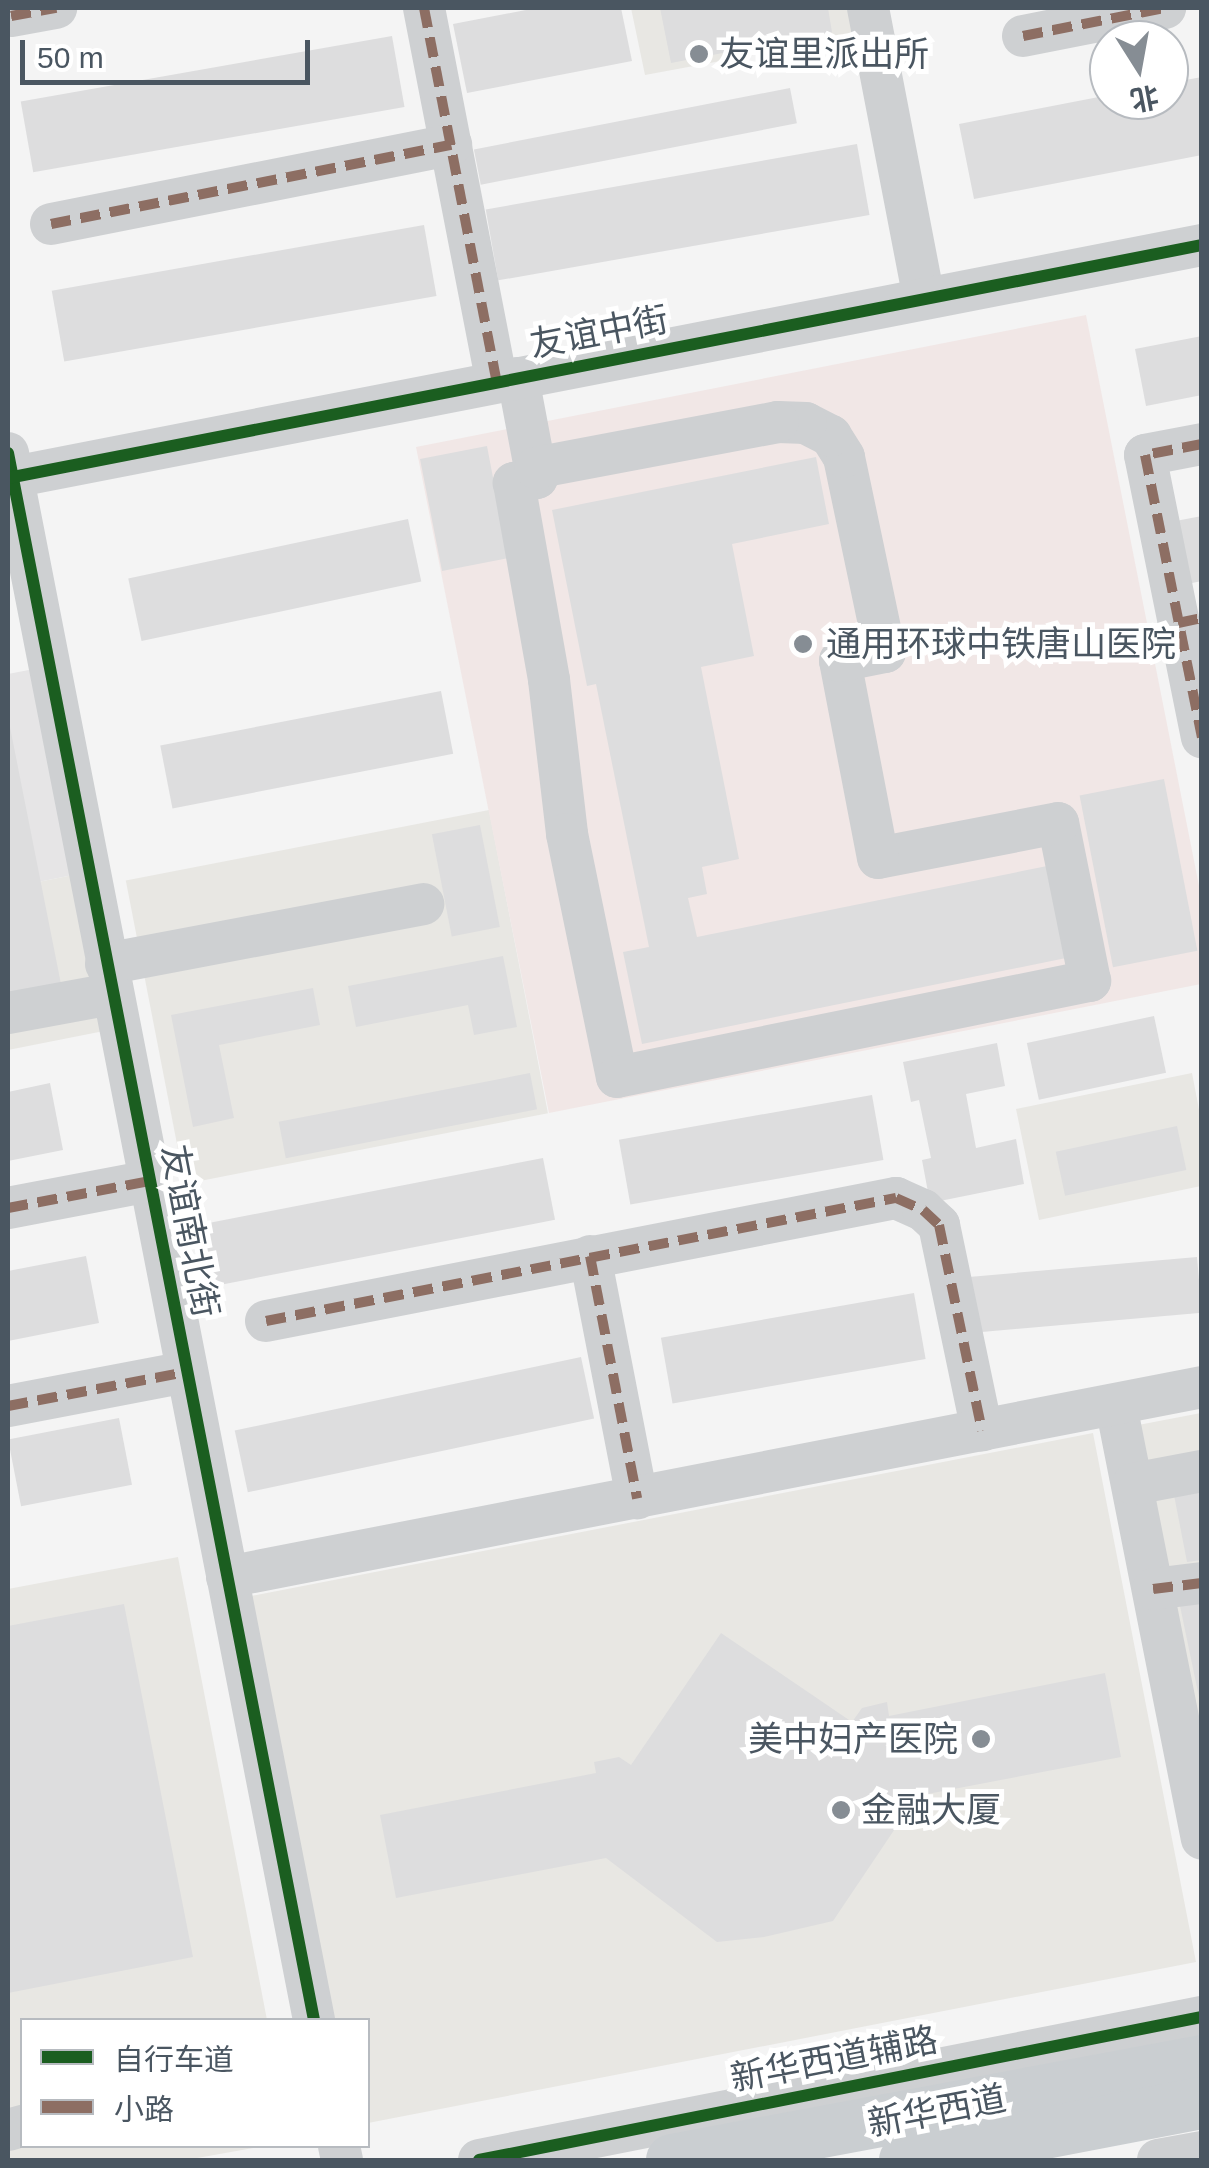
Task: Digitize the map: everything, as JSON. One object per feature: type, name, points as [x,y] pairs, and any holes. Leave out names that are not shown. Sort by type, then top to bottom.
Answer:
[{"type":"main road","name":"新华西道","points":[[672,2160],[1202,2061]]},
{"type":"main road","name":"新华西道","points":[[904,2160],[1202,2103]]},
{"type":"street","points":[[11,16],[56,8]]},
{"type":"street","points":[[424,8],[451,145],[507,380],[537,478],[514,483],[550,680],[567,834],[616,1077],[1090,981],[1058,824],[878,858],[840,661],[886,652],[844,456],[830,436],[806,422],[778,422],[535,468]]},
{"type":"street","points":[[868,8],[924,299]]},
{"type":"street","points":[[1023,36],[1165,8]]},
{"type":"street","points":[[51,224],[451,145]]},
{"type":"street","name":"友谊中街","points":[[9,469],[507,380],[1202,245]]},
{"type":"street","points":[[1202,444],[1144,456],[1190,620],[1202,737]]},
{"type":"street","name":"友谊南北街","points":[[9,469],[314,2018]]},
{"type":"street","points":[[8,1013],[109,979],[422,904]]},
{"type":"street","points":[[8,1208],[150,1181]]},
{"type":"street","points":[[266,1321],[896,1198],[922,1210],[939,1225],[982,1430]]},
{"type":"street","points":[[590,1256],[637,1498]]},
{"type":"street","points":[[8,1406],[187,1372]]},
{"type":"street","points":[[227,1578],[1202,1386]]},
{"type":"street","points":[[1116,1404],[1202,1839]]},
{"type":"street","points":[[1132,1484],[1202,1471]]},
{"type":"street","points":[[1153,1589],[1202,1583]]},
{"type":"street","name":"新华西道辅路","points":[[478,2160],[1202,2017]]},
{"type":"street","points":[[1158,2160],[1202,2152]]},
{"type":"shaded area","name":"友谊里派出所","points":[[631,8],[866,8],[871,33],[645,75]]},
{"type":"shaded area","name":"通用环球中铁唐山医院","points":[[1086,315],[1201,896],[1201,984],[549,1113],[416,447]]},
{"type":"shaded area","points":[[34,669],[73,875],[8,888],[8,674]]},
{"type":"shaded area","points":[[489,810],[548,1113],[185,1184],[126,881]]},
{"type":"shaded area","points":[[73,875],[104,1031],[8,1050],[8,888]]},
{"type":"shaded area","points":[[1192,1073],[1201,1120],[1201,1186],[1039,1220],[1016,1109]]},
{"type":"shaded area","points":[[1201,1413],[1201,1777],[1133,1426]]},
{"type":"shaded area","points":[[1093,1433],[1196,1962],[370,2123],[370,2018],[334,2018],[251,1596]]},
{"type":"shaded area","points":[[178,1557],[267,2018],[20,2018],[20,2148],[253,2148],[186,2160],[8,2160],[8,1589]]},
{"type":"building","points":[[536,8],[621,8],[632,61],[467,93],[453,24]]},
{"type":"building","name":"友谊里派出所","points":[[660,8],[828,8],[832,32],[671,63]]},
{"type":"building","points":[[392,36],[405,107],[33,172],[21,101]]},
{"type":"building","points":[[1202,77],[1202,155],[974,199],[959,124],[1089,99],[1089,120],[1189,120],[1189,79]]},
{"type":"building","points":[[790,88],[797,123],[481,185],[474,149]]},
{"type":"building","points":[[857,144],[870,215],[498,280],[486,209]]},
{"type":"building","points":[[424,225],[437,296],[64,362],[52,291]]},
{"type":"building","points":[[1202,336],[1202,395],[1146,406],[1135,349]]},
{"type":"building","points":[[487,446],[499,509],[519,556],[442,571],[420,459]]},
{"type":"building","points":[[816,457],[829,524],[732,544],[754,656],[701,667],[739,859],[702,867],[707,894],[688,898],[697,937],[1052,865],[1071,957],[642,1044],[623,952],[649,947],[596,684],[587,686],[552,510]]},
{"type":"building","points":[[1202,516],[1202,581],[1177,586],[1165,523]]},
{"type":"building","points":[[408,519],[421,582],[142,641],[128,578]]},
{"type":"building","points":[[441,691],[453,754],[172,808],[160,746]]},
{"type":"building","points":[[8,717],[61,984],[8,995]]},
{"type":"building","points":[[1164,779],[1197,951],[1113,967],[1080,795]]},
{"type":"building","points":[[480,825],[500,927],[452,936],[432,834]]},
{"type":"building","points":[[503,956],[517,1027],[474,1035],[468,1005],[356,1027],[348,986]]},
{"type":"building","points":[[313,988],[320,1025],[219,1045],[234,1118],[193,1127],[171,1015]]},
{"type":"building","points":[[1154,1016],[1166,1073],[1039,1100],[1027,1043]]},
{"type":"building","points":[[997,1043],[1005,1086],[966,1094],[976,1148],[1016,1139],[1024,1184],[930,1203],[922,1160],[931,1158],[919,1100],[911,1102],[903,1062]]},
{"type":"building","points":[[530,1073],[537,1109],[286,1158],[279,1122]]},
{"type":"building","points":[[50,1083],[63,1150],[8,1161],[8,1092]]},
{"type":"building","points":[[872,1095],[883,1160],[630,1205],[619,1140]]},
{"type":"building","points":[[1177,1126],[1186,1170],[1065,1196],[1056,1152]]},
{"type":"building","points":[[543,1158],[555,1220],[207,1288],[195,1226]]},
{"type":"building","points":[[86,1256],[99,1323],[8,1341],[8,1271]]},
{"type":"building","points":[[1197,1257],[1202,1313],[968,1333],[963,1277]]},
{"type":"building","points":[[914,1293],[926,1359],[673,1404],[661,1338]]},
{"type":"building","points":[[581,1357],[594,1419],[248,1492],[235,1431]]},
{"type":"building","points":[[119,1418],[132,1485],[21,1506],[8,1440]]},
{"type":"building","points":[[1202,1490],[1202,1560],[1187,1562],[1174,1495]]},
{"type":"building","points":[[1202,1603],[1202,1701],[1200,1702],[1180,1606]]},
{"type":"building","points":[[124,1604],[193,1957],[8,1993],[8,1626]]},
{"type":"building","points":[[721,1633],[852,1722],[862,1708],[887,1702],[889,1716],[1105,1673],[1121,1757],[917,1796],[833,1921],[764,1937],[717,1942],[606,1858],[396,1898],[380,1815],[596,1773],[594,1762],[619,1757],[631,1765]]},
{"type":"marked path","points":[[11,16],[56,8]]},
{"type":"marked path","points":[[424,8],[497,382]]},
{"type":"marked path","points":[[1023,36],[1165,8]]},
{"type":"marked path","points":[[51,224],[451,145]]},
{"type":"marked path","points":[[1202,444],[1145,455],[1202,737]]},
{"type":"marked path","points":[[1178,623],[1202,618]]},
{"type":"marked path","points":[[8,1208],[150,1181]]},
{"type":"marked path","points":[[266,1321],[896,1198],[923,1210],[939,1225],[982,1431]]},
{"type":"marked path","points":[[590,1256],[637,1498]]},
{"type":"marked path","points":[[8,1406],[187,1372]]},
{"type":"marked path","points":[[1153,1589],[1202,1583]]},
{"type":"cycle path","points":[[8,478],[1202,245]]},
{"type":"cycle path","points":[[8,453],[314,2018]]},
{"type":"cycle path","points":[[479,2160],[1202,2017]]},
{"type":"place","name":"友谊里派出所","points":[[699,54]]},
{"type":"place","name":"通用环球中铁唐山医院","points":[[803,644]]},
{"type":"place","name":"美中妇产医院","points":[[981,1739]]},
{"type":"place","name":"金融大厦","points":[[841,1810]]}]
